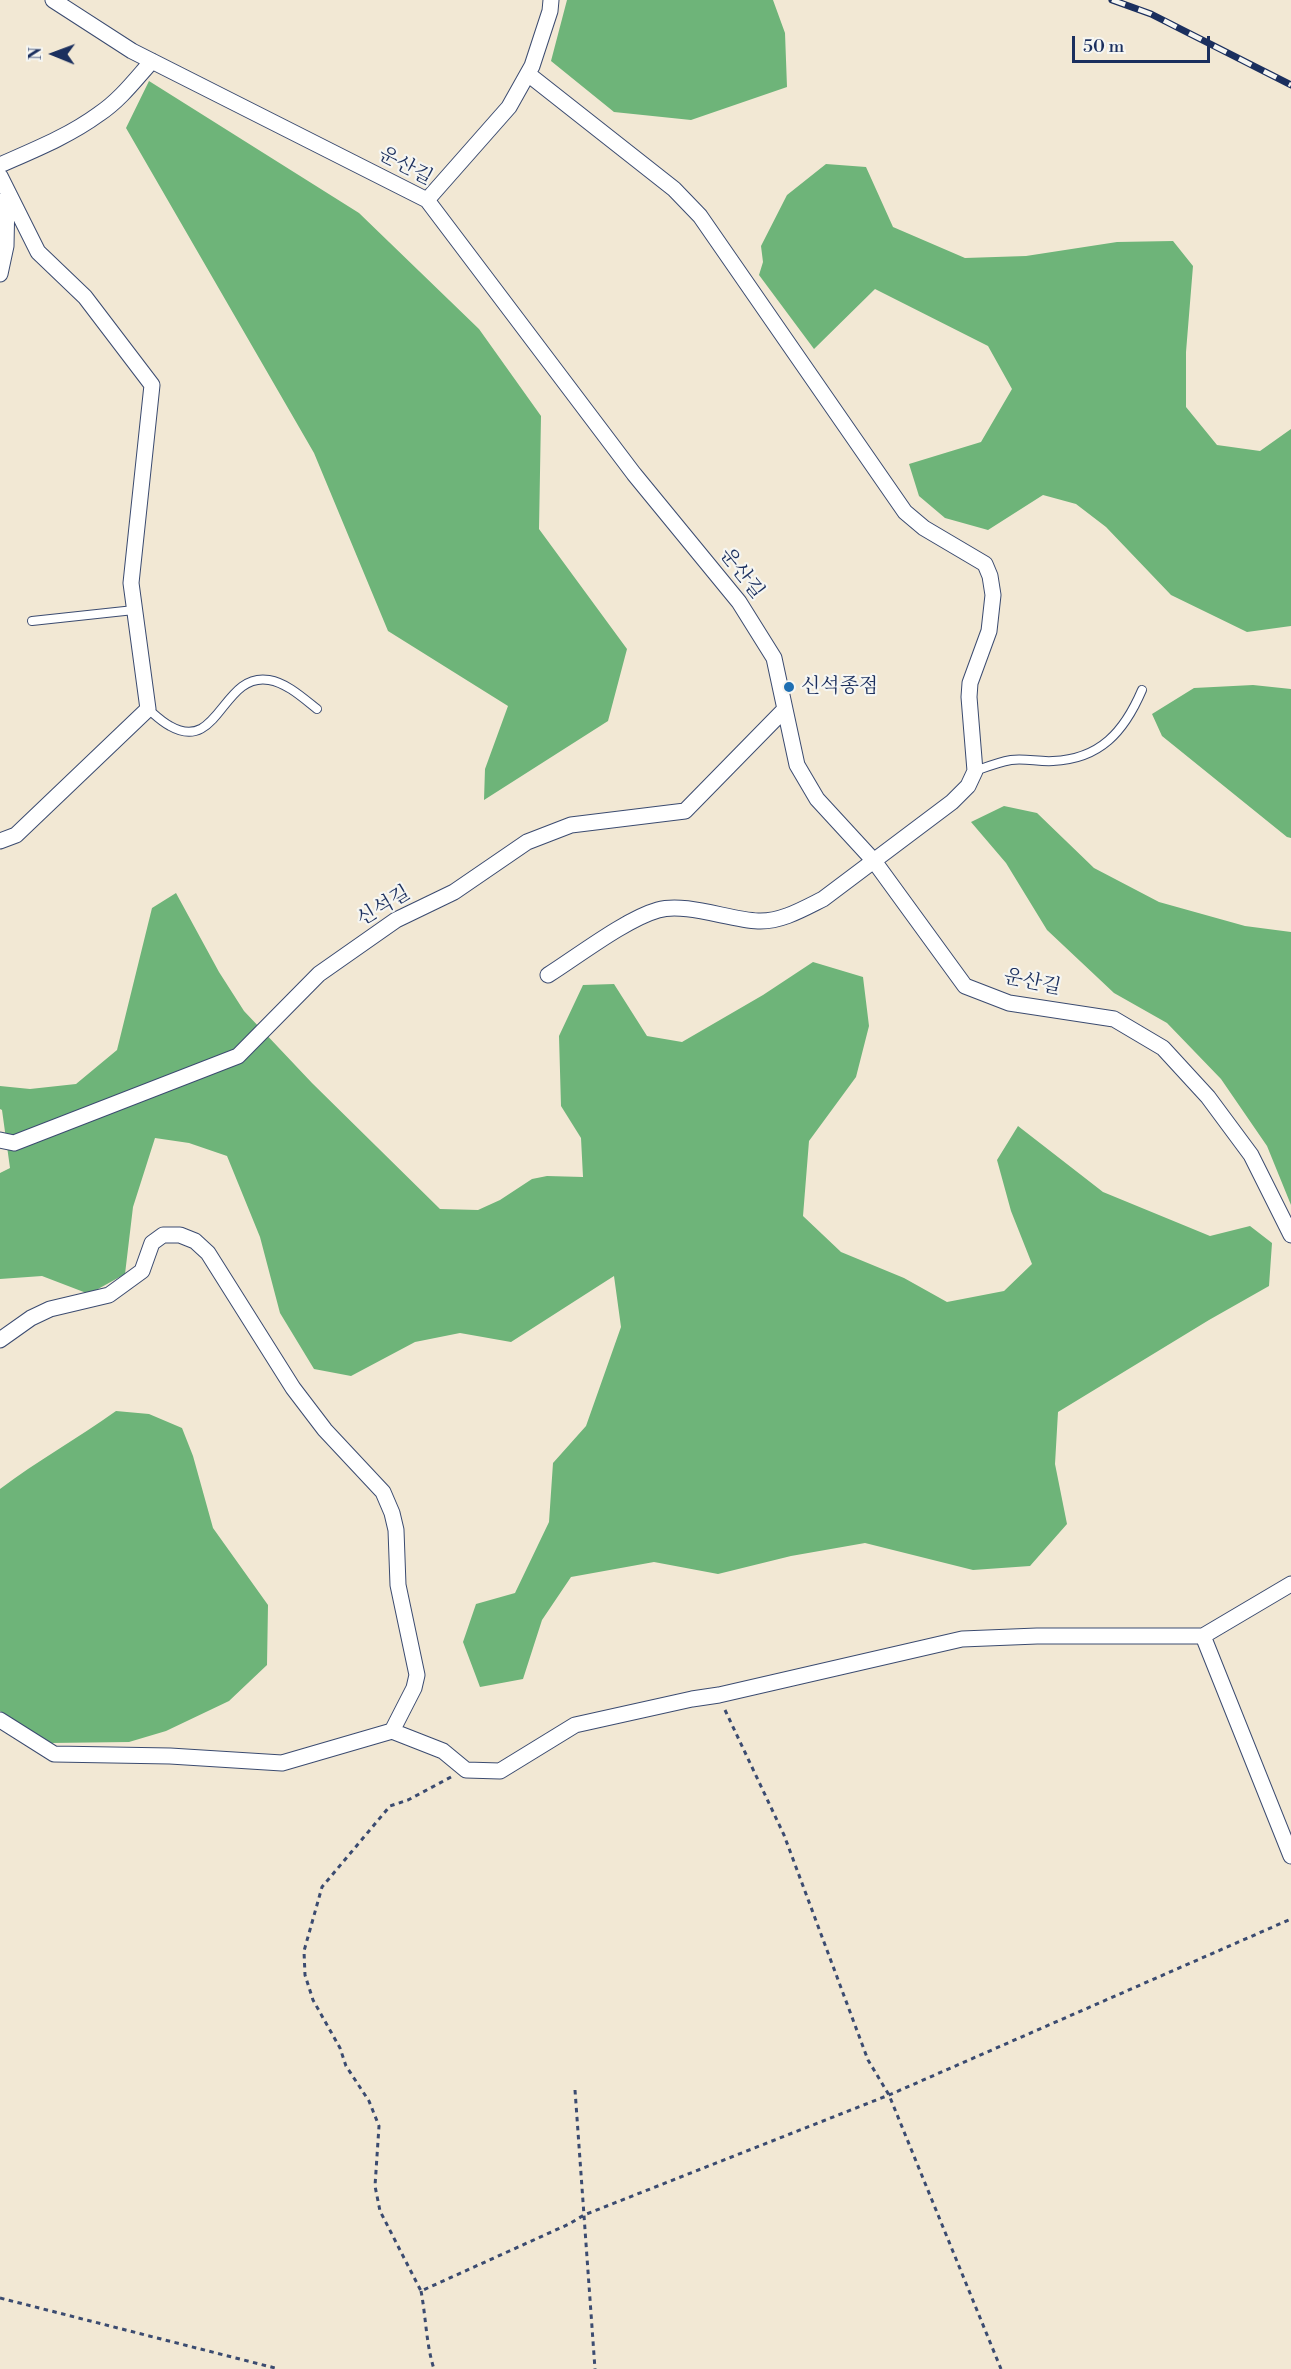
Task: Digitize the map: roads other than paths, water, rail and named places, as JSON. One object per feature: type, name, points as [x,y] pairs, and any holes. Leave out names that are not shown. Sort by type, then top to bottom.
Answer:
[{"type":"street","name":"운산길","points":[[52,0],[132,51],[427,200],[634,474],[739,602],[774,658],[797,765],[817,799],[874,861],[965,986],[1009,1003],[1114,1019],[1163,1048],[1208,1097],[1251,1155],[1291,1234]]},
{"type":"street","points":[[427,200],[509,107],[528,74],[550,10],[551,0]]},
{"type":"street","points":[[0,165],[64,137],[100,114],[119,98],[152,61]]},
{"type":"street","points":[[528,74],[674,189],[700,216],[905,512],[924,528],[985,564],[990,576],[993,595],[989,631],[970,683],[975,771],[968,786],[952,802],[823,899],[777,920],[759,921],[691,910],[660,909],[637,919],[548,975]]},
{"type":"street","points":[[0,176],[38,252],[85,297],[152,385],[131,583],[148,709],[16,835],[0,841]]},
{"type":"street","points":[[0,274],[6,246],[7,194]]},
{"type":"street","name":"신석길","points":[[0,1140],[14,1143],[238,1056],[319,974],[396,920],[454,892],[527,842],[571,825],[685,811],[784,710]]},
{"type":"street","points":[[0,1340],[31,1318],[50,1309],[109,1295],[142,1271],[152,1243],[163,1235],[180,1235],[195,1241],[207,1253],[294,1388],[325,1430],[383,1492],[392,1513],[396,1530],[398,1585],[417,1675],[414,1688],[392,1731]]},
{"type":"street","points":[[0,1720],[54,1754],[170,1756],[282,1763],[392,1731],[443,1751],[466,1770],[500,1771],[574,1725],[719,1695],[962,1639],[1037,1636],[1203,1636],[1291,1584]]},
{"type":"street","points":[[1203,1636],[1291,1856]]},
{"type":"lane","points":[[32,621],[134,610]]},
{"type":"lane","points":[[148,709],[171,727],[184,731],[198,731],[208,726],[240,687],[253,680],[270,680],[286,687],[317,709]]},
{"type":"lane","points":[[975,771],[1010,760],[1069,760],[1090,754],[1108,742],[1122,728],[1142,690]]},
{"type":"railway","points":[[1112,0],[1151,14],[1291,85]]},
{"type":"place","name":"신석종점","points":[[789,687]]}]
